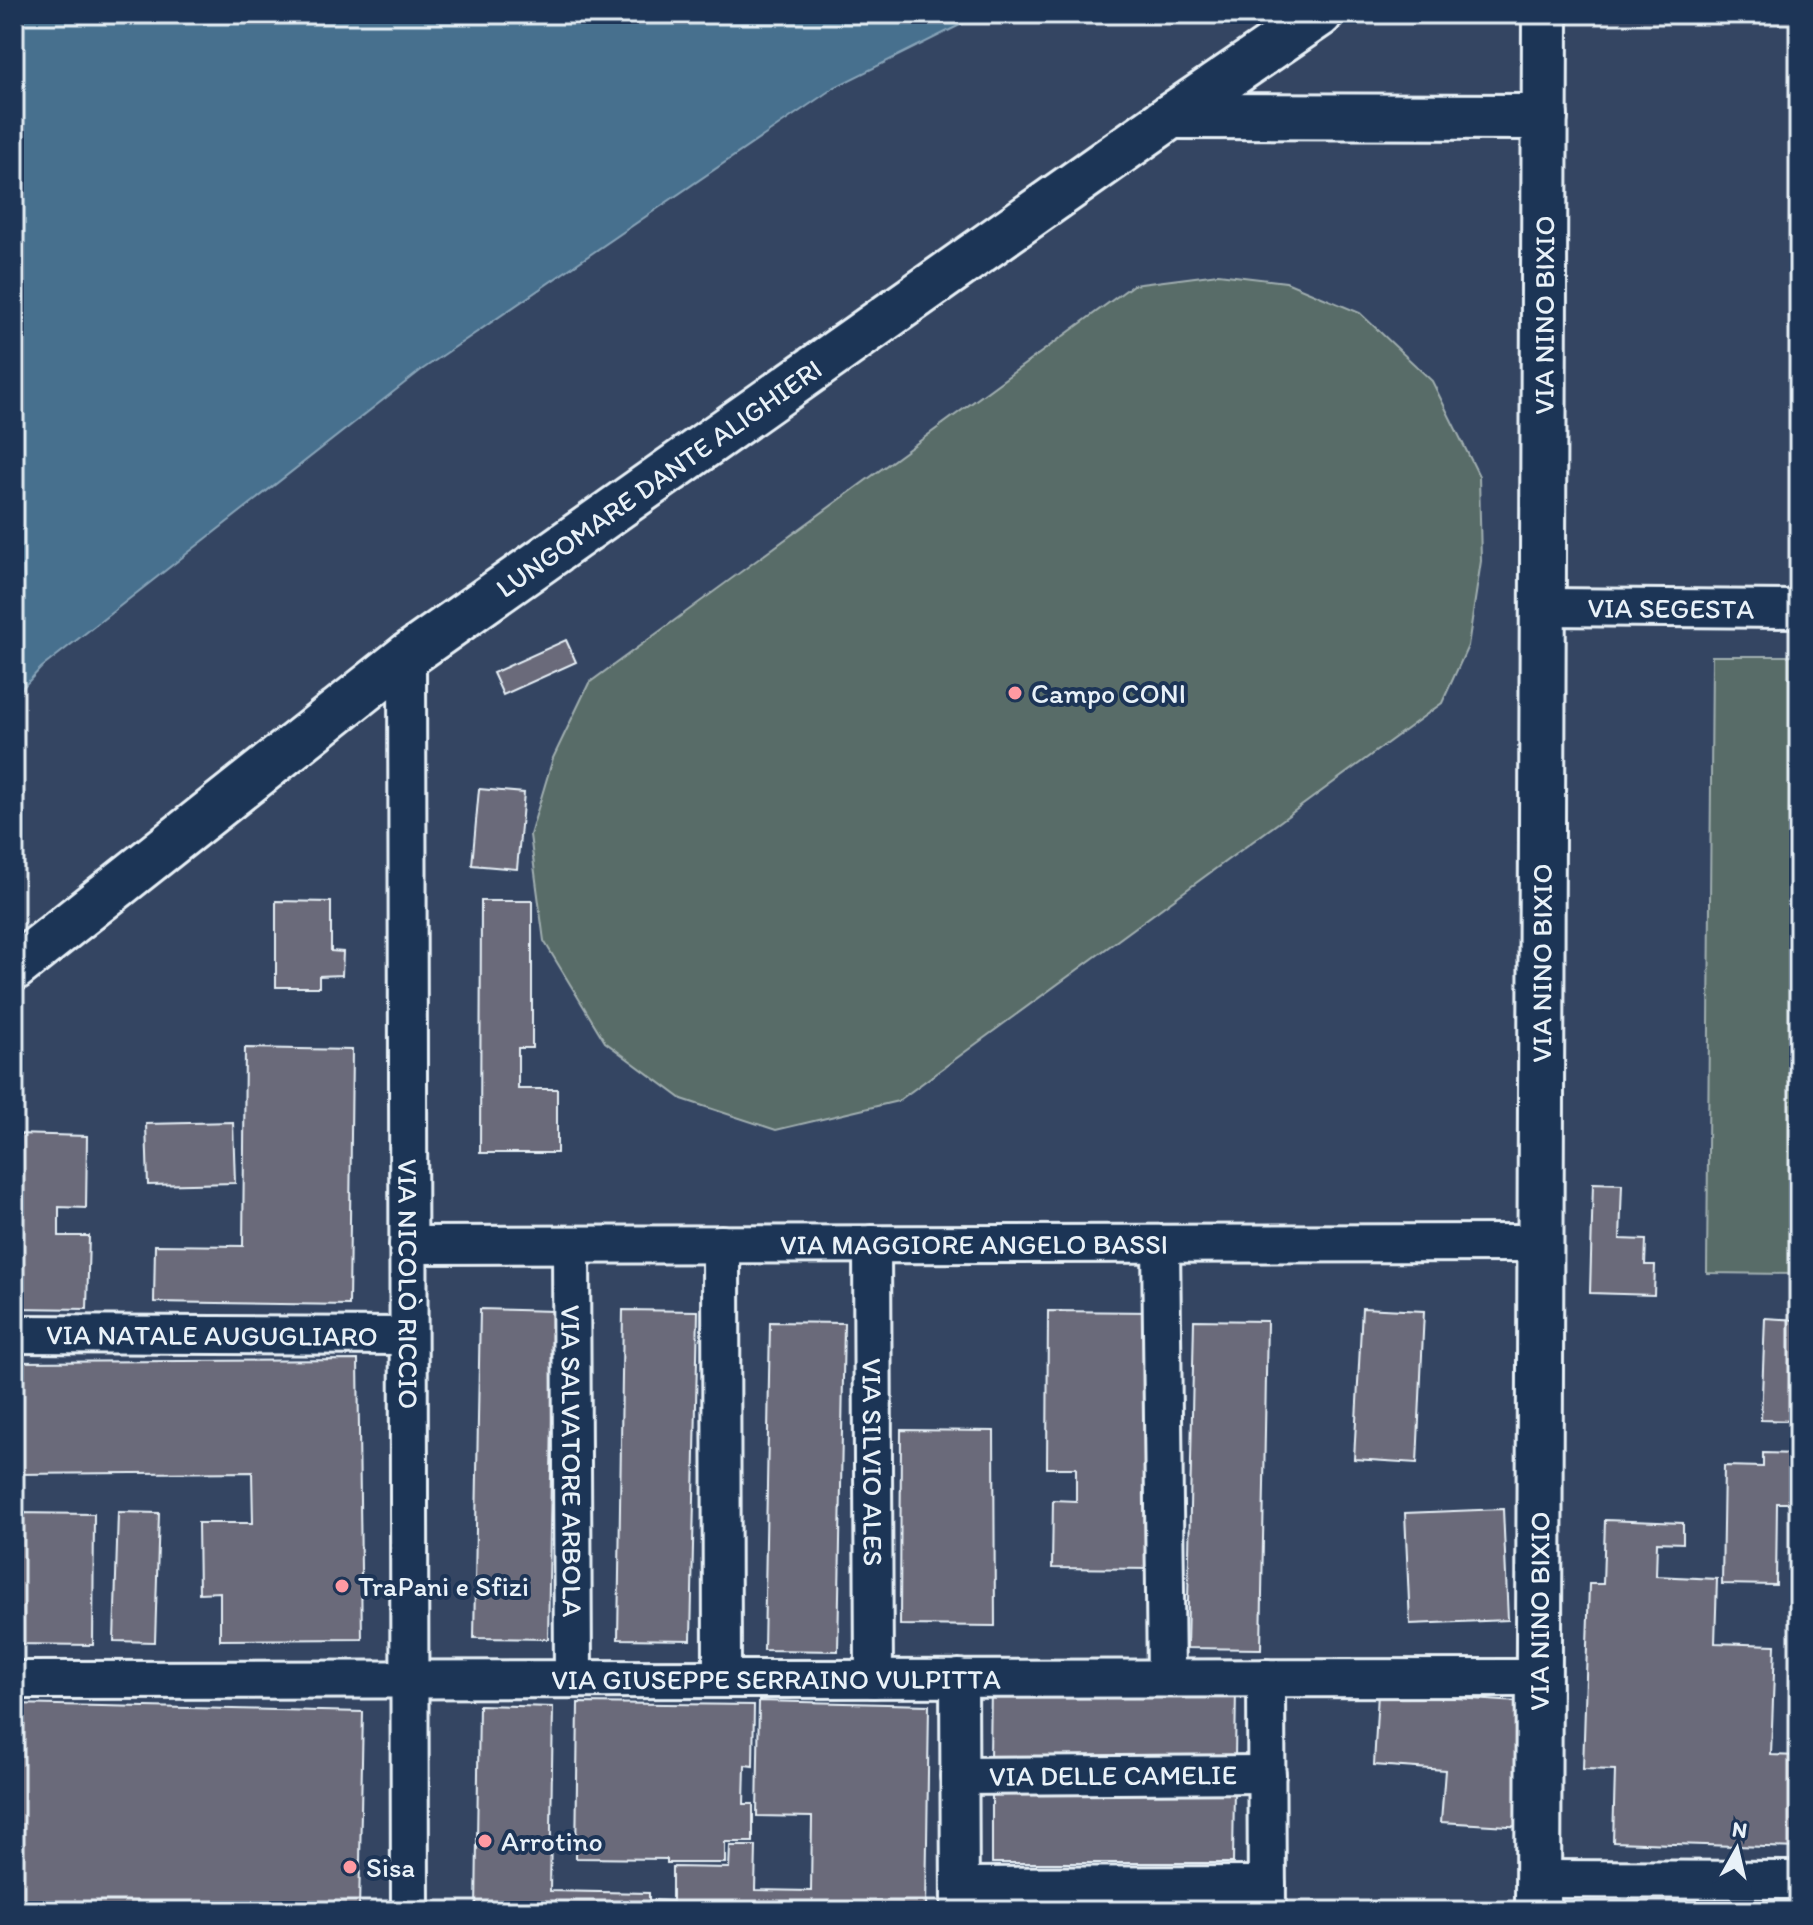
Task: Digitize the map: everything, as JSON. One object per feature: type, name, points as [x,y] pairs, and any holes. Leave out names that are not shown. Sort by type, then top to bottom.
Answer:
[{"type":"street","name":"LUNGOMARE DANTE ALIGHIERI","points":[[14,968],[407,656],[1320,14]]},
{"type":"street","name":"VIA NINO BIXIO","points":[[1538,1895],[1545,14]]},
{"type":"street","points":[[1171,116],[1545,117]]},
{"type":"street","name":"VIA SEGESTA","points":[[1543,607],[1799,609]]},
{"type":"street","name":"VIA NICOLÒ RICCIO","points":[[407,656],[410,1911]]},
{"type":"street","name":"VIA MAGGIORE ANGELO BASSI","points":[[408,1245],[1541,1243]]},
{"type":"street","points":[[721,1244],[722,1678]]},
{"type":"street","name":"VIA SILVIO ALES","points":[[872,1244],[874,1679]]},
{"type":"street","points":[[1161,1244],[1166,1678]]},
{"type":"street","name":"VIA SALVATORE ARBOLA","points":[[571,1245],[573,1679]]},
{"type":"street","name":"VIA NATALE AUGUGLIARO","points":[[14,1334],[408,1336]]},
{"type":"street","points":[[959,1678],[960,1898],[1267,1898],[1266,1678]]},
{"type":"street","name":"VIA GIUSEPPE SERRAINO VULPITTA","points":[[14,1680],[1539,1678]]},
{"type":"street","name":"VIA DELLE CAMELIE","points":[[959,1776],[1267,1774]]},
{"type":"street","points":[[1538,1895],[1697,1895],[1799,1880]]},
{"type":"green space","name":"Campo CONI","points":[[1218,274],[1286,282],[1360,313],[1432,381],[1479,476],[1481,561],[1468,646],[1442,703],[898,1101],[776,1130],[682,1099],[605,1042],[544,941],[530,835],[553,758],[589,683],[1133,285]]},
{"type":"green space","points":[[1712,656],[1799,656],[1799,1274],[1707,1273]]},
{"type":"water","points":[[14,14],[982,14],[835,87],[420,371],[41,668],[14,697]]},
{"type":"building","points":[[566,640],[576,662],[503,695],[493,673]]},
{"type":"building","points":[[479,789],[524,793],[517,869],[472,865]]},
{"type":"building","points":[[276,901],[331,902],[331,951],[343,952],[342,975],[319,976],[319,987],[276,987]]},
{"type":"building","points":[[481,901],[532,901],[532,1048],[518,1048],[518,1089],[557,1089],[557,1153],[480,1153]]},
{"type":"building","points":[[245,1048],[352,1050],[349,1305],[154,1302],[155,1245],[243,1246]]},
{"type":"building","points":[[233,1122],[235,1183],[148,1185],[146,1124]]},
{"type":"building","points":[[14,1134],[87,1136],[86,1208],[59,1207],[59,1236],[89,1236],[87,1309],[14,1308]]},
{"type":"building","points":[[1593,1183],[1622,1184],[1620,1239],[1646,1240],[1645,1265],[1655,1265],[1654,1295],[1590,1293]]},
{"type":"building","points":[[1362,1308],[1424,1311],[1417,1463],[1354,1459]]},
{"type":"building","points":[[480,1309],[554,1311],[548,1639],[474,1638]]},
{"type":"building","points":[[623,1310],[698,1311],[691,1640],[618,1639]]},
{"type":"building","points":[[1048,1311],[1153,1312],[1151,1569],[1052,1568],[1053,1500],[1076,1501],[1076,1468],[1047,1468]]},
{"type":"building","points":[[1765,1318],[1799,1320],[1799,1421],[1761,1420]]},
{"type":"building","points":[[1194,1320],[1267,1321],[1261,1649],[1187,1648]]},
{"type":"building","points":[[770,1322],[844,1323],[838,1651],[764,1650]]},
{"type":"building","points":[[358,1360],[362,1639],[220,1640],[220,1592],[199,1593],[198,1523],[253,1523],[252,1472],[14,1474],[14,1362]]},
{"type":"building","points":[[901,1430],[994,1431],[995,1626],[900,1625]]},
{"type":"building","points":[[1763,1453],[1799,1454],[1799,1503],[1777,1503],[1776,1585],[1722,1584],[1724,1466],[1763,1467]]},
{"type":"building","points":[[1503,1509],[1508,1620],[1410,1624],[1405,1513]]},
{"type":"building","points":[[118,1512],[159,1513],[155,1642],[114,1641]]},
{"type":"building","points":[[14,1513],[94,1514],[93,1645],[14,1644]]},
{"type":"building","points":[[1605,1520],[1683,1523],[1683,1543],[1657,1542],[1656,1576],[1717,1579],[1715,1643],[1775,1645],[1771,1755],[1799,1756],[1799,1848],[1613,1842],[1615,1770],[1583,1769],[1589,1584],[1603,1584]]},
{"type":"building","points":[[991,1686],[1236,1687],[1235,1760],[990,1758]]},
{"type":"building","points":[[1378,1693],[1534,1703],[1525,1827],[1441,1822],[1445,1770],[1374,1765]]},
{"type":"building","points":[[759,1701],[929,1705],[926,1911],[476,1911],[479,1705],[553,1707],[550,1891],[649,1893],[649,1900],[672,1901],[672,1867],[729,1868],[730,1846],[756,1846],[755,1890],[811,1891],[812,1817],[757,1816]]},
{"type":"building","points":[[578,1703],[754,1705],[753,1766],[745,1765],[744,1804],[753,1804],[753,1842],[725,1842],[725,1863],[576,1858]]},
{"type":"building","points":[[14,1704],[363,1712],[359,1911],[14,1911]]},
{"type":"building","points":[[1234,1786],[1233,1863],[992,1863],[992,1787]]},
{"type":"building","points":[[995,1903],[1073,1904],[1073,1911],[995,1911]]},
{"type":"building","points":[[1155,1904],[1233,1904],[1233,1911],[1155,1911]]},
{"type":"place","name":"Campo CONI","points":[[1015,693]]},
{"type":"place","name":"TraPani e Sfizi","points":[[342,1586]]},
{"type":"place","name":"Arrotino","points":[[485,1841]]},
{"type":"place","name":"Sisa","points":[[350,1867]]}]
